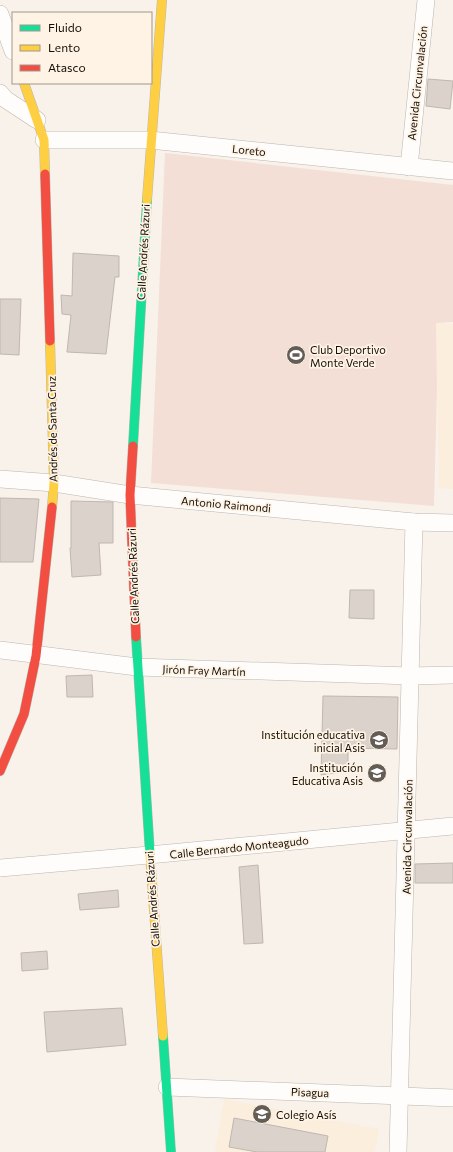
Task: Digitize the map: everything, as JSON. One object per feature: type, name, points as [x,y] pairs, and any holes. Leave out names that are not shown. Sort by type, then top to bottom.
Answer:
[{"type":"street","name":"Calle Andrés Rázuri","points":[[162,0],[150,140],[130,495],[137,667],[171,1152]]},
{"type":"street","name":"Avenida Circunvalación","points":[[409,167],[426,0]]},
{"type":"street","points":[[0,14],[12,48]]},
{"type":"street","name":"Andrés de Santa Cruz","points":[[0,771],[24,714],[36,656],[54,483],[44,140],[24,84]]},
{"type":"street","points":[[0,93],[5,99],[37,120]]},
{"type":"street","name":"Loreto","points":[[44,140],[150,140],[453,171]]},
{"type":"street","name":"Antonio Raimondi","points":[[0,479],[54,483],[130,495],[414,522],[453,523]]},
{"type":"street","name":"Avenida Circunvalación","points":[[398,1152],[401,1096],[414,522]]},
{"type":"street","name":"Jirón Fray Martín","points":[[0,650],[36,656],[137,667],[410,676],[453,674]]},
{"type":"street","name":"Calle Bernardo Monteagudo","points":[[0,868],[453,826]]},
{"type":"street","name":"Pisagua","points":[[167,1087],[453,1098]]},
{"type":"shaded area","name":"Club Deportivo Monte Verde","points":[[165,153],[453,185],[453,322],[436,323],[437,387],[434,506],[151,483]]},
{"type":"shaded area","points":[[436,323],[453,324],[453,489],[439,488]]},
{"type":"shaded area","name":"Colegio Asís","points":[[224,1099],[379,1129],[375,1152],[215,1152]]},
{"type":"building","points":[[428,79],[453,81],[450,109],[426,106]]},
{"type":"building","points":[[73,253],[119,256],[119,277],[115,277],[106,354],[67,352],[71,315],[62,314],[61,295],[72,296]]},
{"type":"building","points":[[0,299],[21,299],[19,355],[0,354]]},
{"type":"building","points":[[0,498],[39,499],[33,562],[0,562]]},
{"type":"building","points":[[71,501],[113,502],[113,543],[99,543],[101,575],[72,577],[70,548]]},
{"type":"building","points":[[350,590],[374,590],[374,619],[349,618]]},
{"type":"building","points":[[92,675],[93,697],[67,697],[66,676]]},
{"type":"building","points":[[323,696],[398,697],[397,749],[348,748],[348,771],[321,775]]},
{"type":"building","points":[[453,863],[453,883],[415,883],[415,864]]},
{"type":"building","points":[[258,865],[263,943],[244,944],[239,867]]},
{"type":"building","points":[[118,890],[119,907],[80,910],[78,894]]},
{"type":"building","points":[[47,951],[48,969],[22,971],[21,953]]},
{"type":"building","points":[[122,1008],[126,1045],[47,1052],[44,1012]]},
{"type":"building","points":[[234,1118],[328,1136],[325,1152],[257,1152],[229,1147]]},
{"type":"traffic: fast","points":[[133,446],[147,200]]},
{"type":"traffic: fast","points":[[136,637],[150,854]]},
{"type":"traffic: fast","points":[[163,1036],[171,1152]]},
{"type":"traffic: slow","points":[[147,200],[162,0]]},
{"type":"traffic: slow","points":[[24,84],[44,140],[45,174]]},
{"type":"traffic: slow","points":[[50,341],[54,483],[52,507]]},
{"type":"traffic: slow","points":[[150,854],[163,1036]]},
{"type":"traffic: jam","points":[[45,174],[50,341]]},
{"type":"traffic: jam","points":[[133,446],[130,495],[136,637]]},
{"type":"traffic: jam","points":[[0,771],[24,714],[36,656],[52,507]]},
{"type":"place","name":"Club Deportivo Monte Verde","points":[[296,355]]},
{"type":"place","name":"Institución educativa inicial Asis","points":[[379,740]]},
{"type":"place","name":"Institución Educativa Asis","points":[[377,773]]},
{"type":"place","name":"Colegio Asís","points":[[262,1114]]}]
